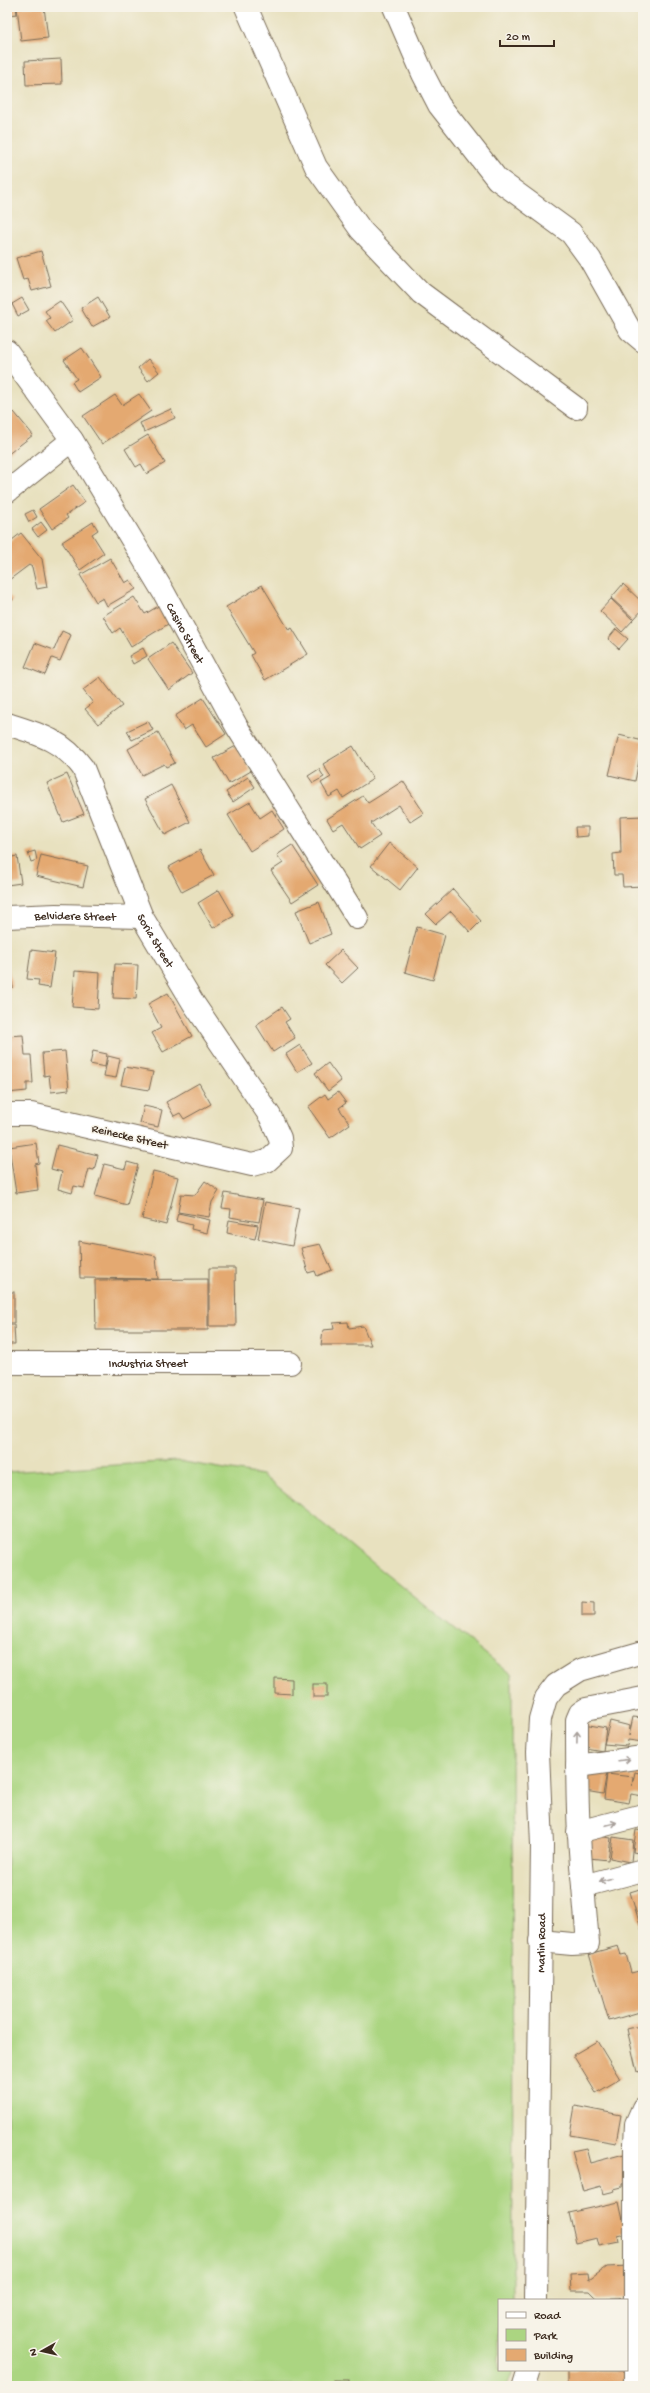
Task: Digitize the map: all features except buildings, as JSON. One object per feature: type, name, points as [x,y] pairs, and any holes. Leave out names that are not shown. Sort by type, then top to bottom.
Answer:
[{"type":"street","points":[[246,7],[316,167],[361,230],[421,293],[576,408]]},
{"type":"street","points":[[394,7],[423,74],[440,105],[497,179],[571,233],[590,258],[637,336]]},
{"type":"street","name":"Casino Street","points":[[7,351],[72,440],[164,593],[237,727],[357,918]]},
{"type":"street","points":[[7,492],[72,440]]},
{"type":"street","name":"Soria Street","points":[[7,724],[35,732],[62,744],[72,753],[83,768],[142,917],[194,1004],[270,1116],[280,1138],[281,1148],[275,1155],[267,1161],[252,1165]]},
{"type":"street","name":"Belvidere Street","points":[[7,917],[56,915],[142,917]]},
{"type":"street","name":"Reinecke Street","points":[[7,1114],[31,1114],[252,1165]]},
{"type":"street","name":"Industria Street","points":[[7,1363],[290,1363]]},
{"type":"street","name":"Marlin Road","points":[[536,2299],[542,1845],[538,1752],[540,1719],[546,1698],[556,1685],[580,1670],[643,1652]]},
{"type":"street","points":[[540,1941],[572,1944],[588,1943],[578,1832],[577,1720],[580,1713],[586,1709],[643,1698]]},
{"type":"street","points":[[577,1766],[643,1757]]},
{"type":"street","points":[[578,1832],[643,1815]]},
{"type":"street","points":[[583,1886],[643,1870]]},
{"type":"street","points":[[635,2386],[639,2343],[635,2143],[636,2124],[643,2108]]},
{"type":"street","points":[[524,2386],[529,2371]]},
{"type":"green space","points":[[177,1461],[262,1475],[512,1675],[513,2299],[498,2299],[498,2371],[513,2371],[507,2386],[7,2386],[7,1472]]}]
